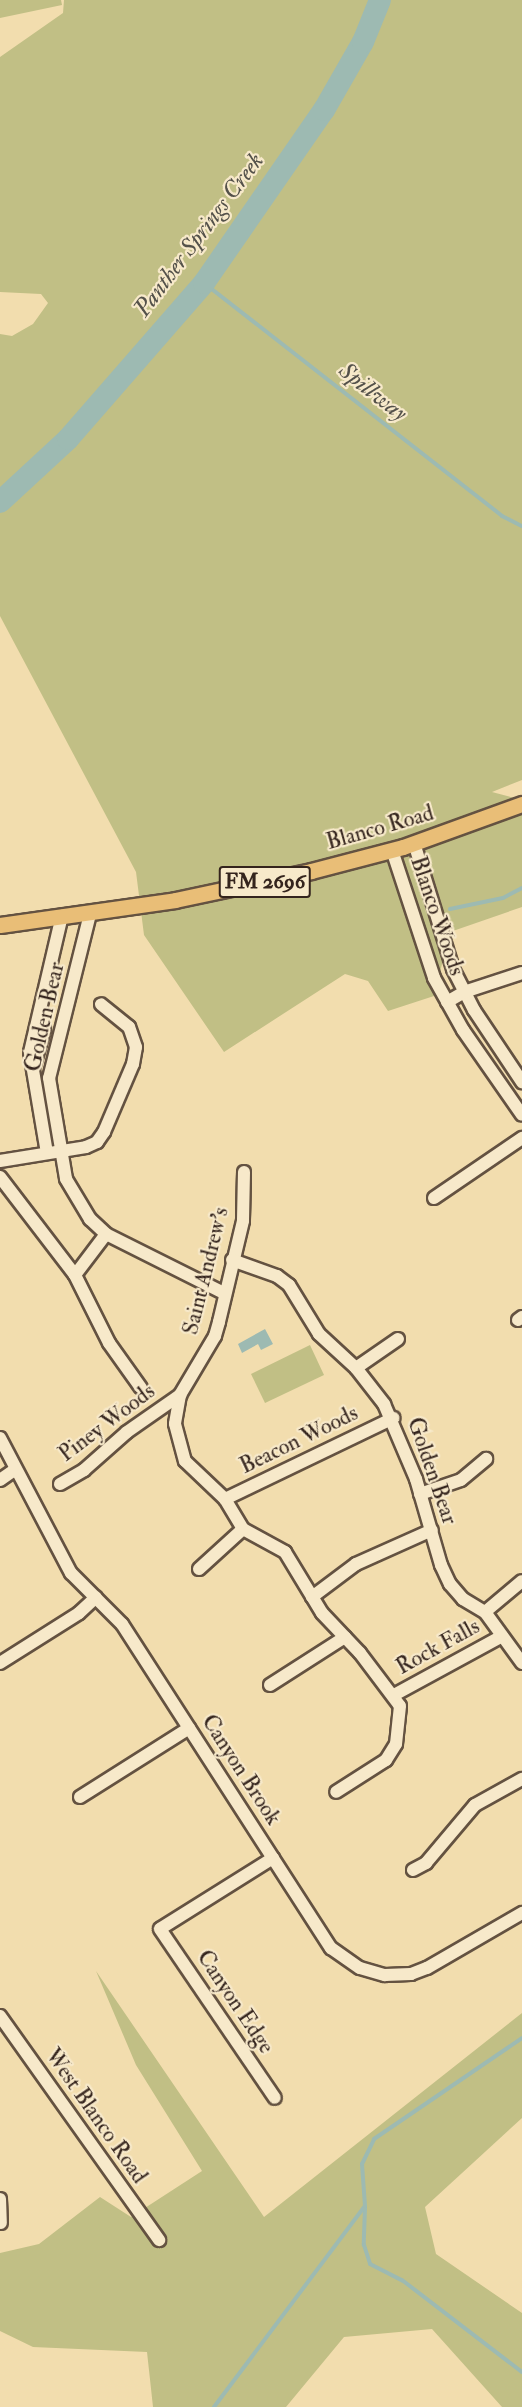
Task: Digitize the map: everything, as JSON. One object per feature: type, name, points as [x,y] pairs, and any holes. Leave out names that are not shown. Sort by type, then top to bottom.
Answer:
[{"type":"main road","name":"Blanco Road","points":[[0,925],[90,914],[253,885],[392,850],[522,804]]},
{"type":"street","name":"Blanco Woods","points":[[414,843],[434,915],[464,992],[522,1082]]},
{"type":"street","name":"Blanco Woods","points":[[392,850],[422,948],[447,1002],[522,1115]]},
{"type":"street","name":"Golden Bear","points":[[54,1153],[49,1078],[90,914]]},
{"type":"street","name":"Golden Bear","points":[[62,916],[41,1017],[34,1027],[30,1053],[54,1153],[78,1201],[106,1234],[122,1246],[224,1293]]},
{"type":"street","points":[[447,1002],[464,992],[522,973]]},
{"type":"street","points":[[0,1161],[11,1156],[54,1153],[97,1142],[133,1064],[136,1047],[129,1027],[101,1004]]},
{"type":"street","points":[[434,1198],[522,1138]]},
{"type":"street","name":"Saint Andrew's","points":[[243,1529],[225,1499],[185,1461],[175,1424],[180,1395],[215,1336],[243,1221],[244,1172]]},
{"type":"street","points":[[0,1177],[75,1275],[109,1343],[141,1388]]},
{"type":"street","points":[[75,1275],[106,1234]]},
{"type":"street","name":"Golden Bear","points":[[232,1260],[277,1276],[289,1285],[319,1334],[357,1368],[393,1418],[450,1584],[463,1599],[484,1612],[522,1663]]},
{"type":"street","points":[[357,1368],[398,1339]]},
{"type":"street","name":"Piney Woods","points":[[60,1484],[84,1470],[127,1432],[180,1395]]},
{"type":"street","name":"Beacon Woods","points":[[225,1499],[393,1418]]},
{"type":"street","name":"Canyon Brook","points":[[0,1438],[72,1573],[122,1624],[331,1948],[360,1968],[385,1975],[427,1968],[522,1913]]},
{"type":"street","points":[[420,1494],[461,1480],[486,1459]]},
{"type":"street","points":[[0,1480],[16,1469]]},
{"type":"street","points":[[199,1569],[243,1529],[285,1552],[312,1597],[394,1695],[402,1717],[396,1744],[381,1765],[336,1792]]},
{"type":"street","points":[[312,1597],[356,1564],[432,1530]]},
{"type":"street","name":"Rock Falls","points":[[484,1612],[522,1581]]},
{"type":"street","points":[[0,1663],[79,1613],[96,1597]]},
{"type":"street","name":"Rock Falls","points":[[394,1695],[502,1636]]},
{"type":"street","points":[[270,1685],[345,1637]]},
{"type":"street","points":[[80,1797],[189,1728]]},
{"type":"street","points":[[413,1870],[426,1863],[475,1805],[522,1779]]},
{"type":"street","name":"Canyon Edge","points":[[273,1858],[160,1929],[275,2098]]},
{"type":"street","name":"West Blanco Road","points":[[0,2016],[159,2240]]},
{"type":"street","points":[[0,2199],[1,2223]]},
{"type":"shaded area","points":[[0,0],[61,0],[62,5],[0,18]]},
{"type":"shaded area","points":[[64,0],[522,0],[522,780],[492,792],[522,800],[522,907],[450,932],[434,996],[388,1011],[368,981],[345,974],[224,1052],[144,935],[136,872],[0,616],[0,334],[12,336],[33,324],[48,303],[41,294],[0,292],[0,57],[63,13]]},
{"type":"shaded area","points":[[310,1345],[324,1375],[265,1403],[251,1374]]},
{"type":"shaded area","points":[[96,1971],[264,2217],[522,2013],[522,2118],[425,2207],[436,2254],[522,2313],[522,2407],[502,2407],[432,2329],[344,2337],[286,2407],[153,2407],[147,2352],[33,2347],[0,2331],[0,2253],[39,2244],[100,2197],[131,2217],[202,2171],[136,2065]]},
{"type":"water","points":[[265,1329],[273,1344],[261,1350],[258,1344],[242,1353],[238,1344]]},
{"type":"waterway","name":"Panther Springs Creek","points":[[0,502],[68,439],[204,283],[324,110],[363,42],[380,0]]},
{"type":"waterway","name":"Spillway","points":[[204,283],[502,516],[522,526]]},
{"type":"waterway","points":[[450,909],[503,898],[522,888]]},
{"type":"waterway","points":[[214,2407],[365,2206],[362,2164],[374,2139],[522,2038]]},
{"type":"waterway","points":[[365,2207],[364,2245],[370,2264],[402,2280],[522,2372]]}]
